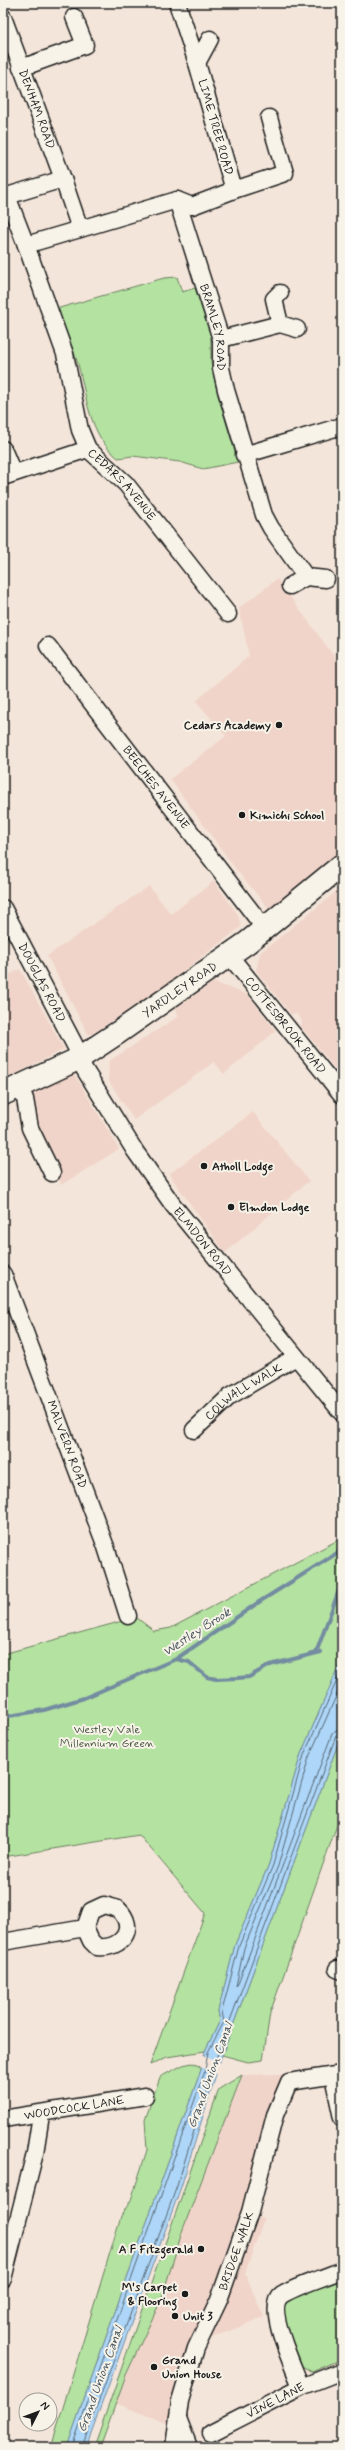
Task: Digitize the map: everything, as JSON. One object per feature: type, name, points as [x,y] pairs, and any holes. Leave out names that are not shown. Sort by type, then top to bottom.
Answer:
[{"type":"main road","name":"YARDLEY ROAD","points":[[11,1090],[79,1058],[265,929],[342,865]]},
{"type":"street","name":"LIME TREE ROAD","points":[[177,3],[197,63],[234,190],[192,206],[177,200]]},
{"type":"street","name":"DENHAM ROAD","points":[[3,17],[80,229]]},
{"type":"street","points":[[21,68],[85,45],[74,17]]},
{"type":"street","points":[[197,63],[210,39]]},
{"type":"street","points":[[234,190],[285,174],[269,118]]},
{"type":"street","points":[[5,196],[63,179]]},
{"type":"street","name":"CEDARS AVENUE","points":[[5,196],[26,245],[65,354],[80,430],[88,449],[126,484],[228,614]]},
{"type":"street","points":[[26,245],[177,200]]},
{"type":"street","name":"BRAMLEY ROAD","points":[[177,200],[221,339],[221,368],[244,455],[271,528],[306,577]]},
{"type":"street","points":[[280,292],[274,299],[280,324]]},
{"type":"street","points":[[221,339],[280,324],[297,329]]},
{"type":"street","points":[[244,455],[342,426]]},
{"type":"street","points":[[3,449],[8,475],[88,449]]},
{"type":"street","points":[[290,586],[306,577],[326,579]]},
{"type":"street","name":"BEECHES AVENUE","points":[[48,646],[265,929]]},
{"type":"street","name":"DOUGLAS ROAD","points":[[3,908],[79,1058]]},
{"type":"street","name":"COTTESBROOK ROAD","points":[[229,955],[342,1095]]},
{"type":"street","name":"ELMDON ROAD","points":[[79,1058],[136,1151],[173,1205],[342,1413]]},
{"type":"street","points":[[11,1090],[25,1099],[30,1128],[52,1173]]},
{"type":"street","name":"MALVERN ROAD","points":[[3,1274],[106,1547],[128,1616]]},
{"type":"street","name":"COLWALL WALK","points":[[194,1430],[230,1396],[296,1357]]},
{"type":"street","points":[[3,1942],[85,1928]]},
{"type":"street","points":[[338,2075],[342,2118]]},
{"type":"street","name":"BRIDGE WALK","points":[[174,2447],[180,2401],[196,2348],[222,2293],[250,2212],[275,2115],[289,2082],[338,2075]]},
{"type":"street","name":"WOODCOCK LANE","points":[[3,2119],[41,2115],[145,2096]]},
{"type":"street","points":[[3,2279],[35,2153],[41,2115]]},
{"type":"street","points":[[301,2387],[276,2318],[275,2305],[281,2296],[342,2270]]},
{"type":"street","name":"VINE LANE","points":[[211,2433],[301,2387],[342,2371]]},
{"type":"street","name":"BRIDGE WALK","points":[[178,2418],[189,2447]]},
{"type":"shaded area","name":"Cedars Academy","points":[[277,579],[342,667],[342,852],[271,911],[238,872],[170,779],[226,736],[196,701],[249,656],[239,608]]},
{"type":"shaded area","points":[[214,881],[238,915],[241,927],[154,993],[92,1034],[88,1034],[47,956],[149,886],[171,914]]},
{"type":"shaded area","points":[[342,887],[342,1077],[301,1027],[302,1021],[297,1014],[291,1014],[256,971],[260,953]]},
{"type":"shaded area","points":[[20,969],[64,1049],[6,1079],[3,1073],[3,978]]},
{"type":"shaded area","points":[[213,982],[248,995],[276,1031],[224,1074],[214,1062],[134,1120],[108,1080],[109,1061],[179,1016],[175,1009]]},
{"type":"shaded area","points":[[73,1072],[119,1149],[61,1185],[35,1121],[27,1093]]},
{"type":"shaded area","points":[[253,1112],[309,1181],[225,1253],[169,1174]]},
{"type":"shaded area","points":[[284,2074],[290,2087],[255,2216],[264,2219],[245,2274],[264,2317],[207,2340],[169,2424],[115,2403],[168,2276],[183,2229],[242,2075]]},
{"type":"green space","points":[[177,277],[182,292],[195,288],[211,337],[211,363],[218,395],[238,462],[203,469],[180,462],[133,456],[118,458],[108,449],[90,415],[78,364],[71,343],[56,309],[164,278]]},
{"type":"green space","name":"Westley Vale Millennium Green","points":[[342,1538],[342,1659],[301,1754],[269,1864],[235,1945],[218,2011],[220,2021],[205,2051],[167,2057],[150,2065],[205,1913],[139,1835],[3,1857],[3,1654],[119,1622],[128,1616],[137,1618],[154,1631],[171,1628]]},
{"type":"green space","points":[[342,1733],[342,1811],[270,2013],[263,2060],[248,2062],[222,2055]]},
{"type":"green space","points":[[192,2063],[201,2067],[201,2070],[67,2447],[51,2447],[56,2432],[58,2432],[58,2424],[121,2216],[131,2200],[147,2150],[145,2120],[160,2077],[183,2065]]},
{"type":"green space","points":[[242,2075],[183,2229],[161,2300],[126,2375],[100,2447],[94,2447],[219,2089]]},
{"type":"green space","points":[[342,2277],[342,2359],[312,2372],[302,2366],[280,2311],[282,2302]]},
{"type":"water","name":"Grand Union Canal","points":[[342,1659],[342,1733],[222,2055],[181,2187],[86,2447],[67,2447],[201,2070],[205,2051],[220,2021],[218,2011],[235,1945],[269,1864],[301,1754]]},
{"type":"pier","points":[[202,2055],[221,2063],[218,2074],[200,2067]]},
{"type":"waterway","name":"Westley Brook","points":[[3,1717],[44,1710],[84,1698],[176,1659],[259,1602],[342,1550]]},
{"type":"waterway","points":[[316,1653],[342,1582]]},
{"type":"waterway","points":[[176,1659],[189,1662],[207,1677],[216,1679],[238,1678],[249,1677],[270,1665],[321,1652]]},
{"type":"place","name":"Cedars Academy","points":[[279,725]]},
{"type":"place","name":"Kimichi School","points":[[242,815]]},
{"type":"place","name":"Atholl Lodge","points":[[204,1166]]},
{"type":"place","name":"Elmdon Lodge","points":[[231,1207]]},
{"type":"place","name":"A F Fitzgerald","points":[[201,2249]]},
{"type":"place","name":"M's Carpet & Flooring","points":[[185,2294]]},
{"type":"place","name":"Unit 3","points":[[175,2316]]},
{"type":"place","name":"Grand Union House","points":[[154,2367]]}]
